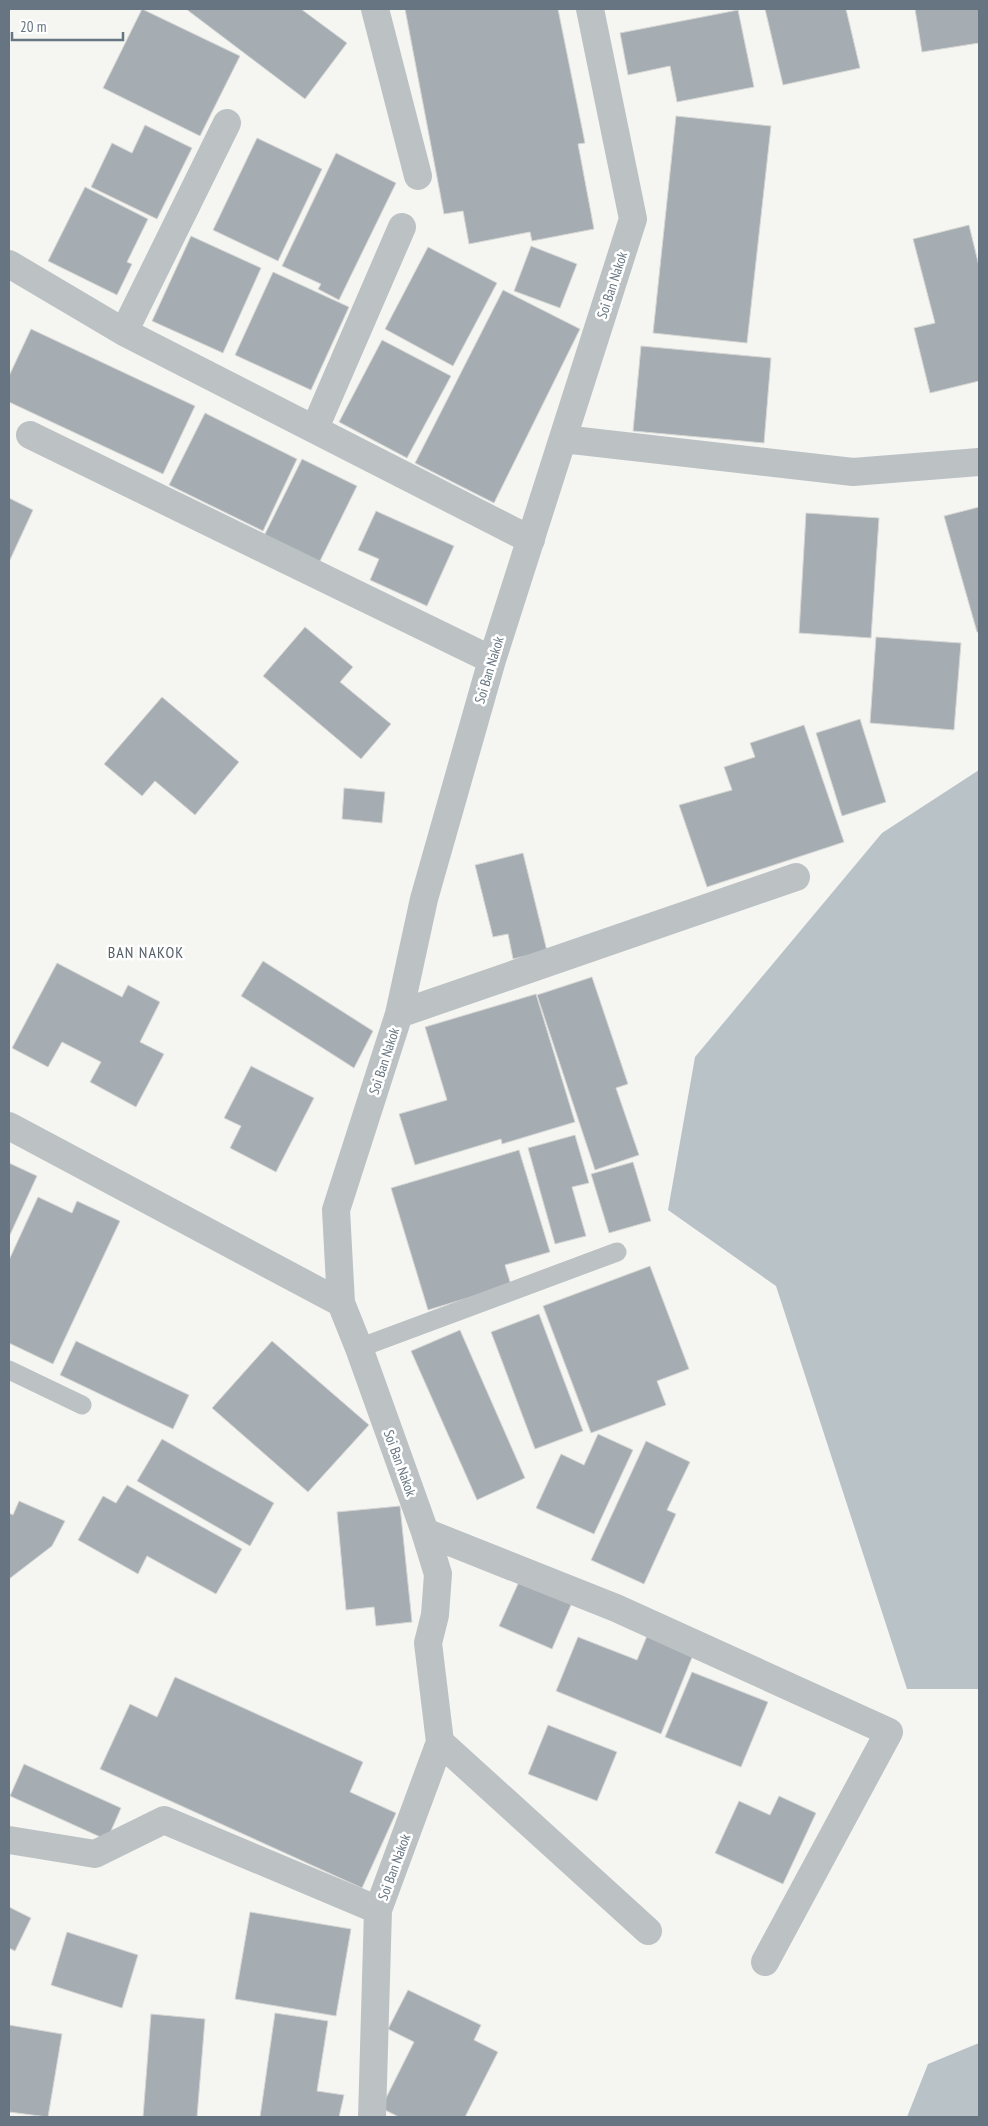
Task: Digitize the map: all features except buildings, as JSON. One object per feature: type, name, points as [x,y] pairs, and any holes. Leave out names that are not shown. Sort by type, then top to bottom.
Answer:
[{"type":"street","points":[[375,9],[418,176]]},
{"type":"street","name":"Soi Ban Nakok","points":[[372,2117],[378,1910],[440,1742],[428,1643],[435,1615],[438,1574],[425,1532],[359,1348],[341,1304],[336,1210],[399,1014],[424,898],[492,660],[633,219],[590,9]]},
{"type":"street","points":[[124,332],[227,124]]},
{"type":"street","points":[[315,428],[402,227]]},
{"type":"street","points":[[9,264],[124,332],[531,540]]},
{"type":"street","points":[[30,435],[492,660]]},
{"type":"street","points":[[563,439],[853,472],[979,462]]},
{"type":"street","points":[[399,1014],[796,877]]},
{"type":"street","points":[[9,1126],[341,1304]]},
{"type":"street","points":[[425,1532],[616,1608],[889,1732],[766,1962]]},
{"type":"street","points":[[440,1742],[648,1931]]},
{"type":"street","points":[[9,1840],[95,1854],[164,1820],[378,1910]]},
{"type":"lane","points":[[359,1348],[617,1252]]},
{"type":"lane","points":[[9,1370],[82,1405]]},
{"type":"shaded area","points":[[979,770],[979,1689],[907,1689],[776,1286],[668,1210],[695,1057],[882,833]]},
{"type":"shaded area","points":[[979,2043],[979,2117],[907,2117],[928,2064]]},
{"type":"district","name":"BAN NAKOK","points":[[146,952]]}]
